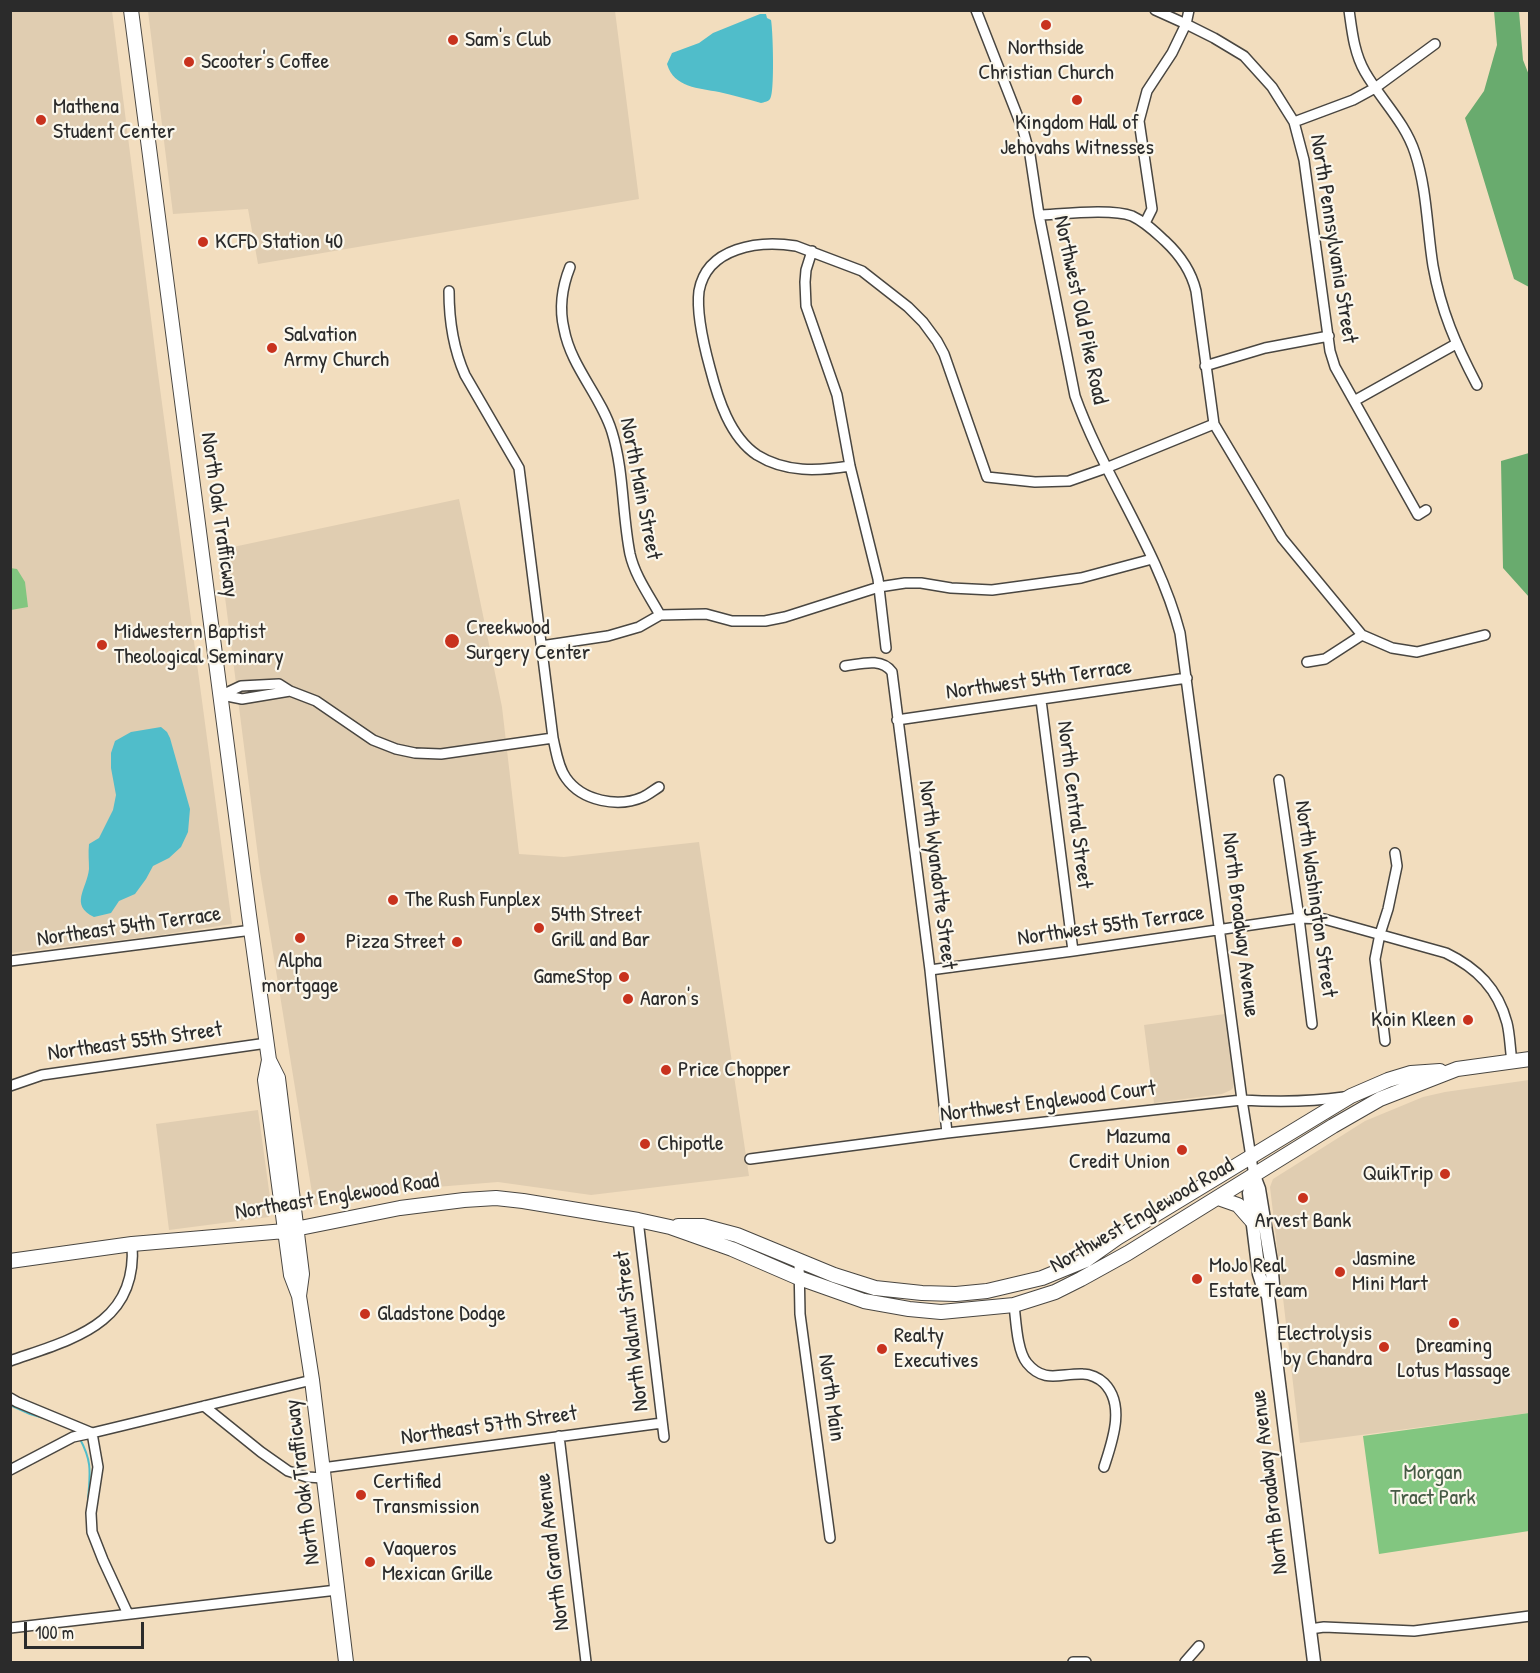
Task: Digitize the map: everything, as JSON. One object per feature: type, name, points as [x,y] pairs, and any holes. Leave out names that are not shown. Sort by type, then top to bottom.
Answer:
[{"type":"main road","name":"North Oak Trafficway","points":[[131,10],[269,1060],[278,1078],[291,1230],[302,1274],[299,1296],[312,1380],[346,1662]]},
{"type":"main road","name":"Northwest Englewood Road","points":[[799,1262],[875,1288],[922,1293],[956,1294],[987,1291],[1042,1278],[1086,1260],[1117,1238],[1351,1096],[1411,1073],[1451,1071],[1530,1059]]},
{"type":"main road","name":"Northwest Englewood Road","points":[[799,1278],[864,1301],[940,1312],[1014,1305],[1055,1292],[1128,1253],[1380,1099],[1451,1071]]},
{"type":"main road","name":"Northeast Englewood Road","points":[[10,1261],[132,1244],[291,1230],[400,1208],[496,1198],[669,1227],[732,1249],[799,1278]]},
{"type":"main road","points":[[1218,1198],[1239,1205],[1253,1222]]},
{"type":"main road","name":"Northeast Englewood Road","points":[[669,1227],[703,1226],[736,1235],[799,1262]]},
{"type":"street","name":"Northwest Old Pike Road","points":[[976,10],[1023,130],[1030,155],[1075,396],[1083,419],[1152,559],[1174,610],[1187,678]]},
{"type":"street","name":"North Pennsylvania Street","points":[[1155,10],[1214,38],[1244,56],[1272,87],[1294,122],[1304,160],[1330,351],[1335,367],[1418,515],[1426,510]]},
{"type":"street","points":[[1145,223],[1152,209],[1139,121],[1147,91],[1172,53],[1186,24],[1189,10]]},
{"type":"street","points":[[1349,10],[1358,55],[1365,72],[1397,117],[1415,152],[1437,285],[1456,344],[1477,385]]},
{"type":"street","points":[[1294,122],[1353,100],[1375,88],[1435,44]]},
{"type":"street","points":[[1040,215],[1109,213],[1130,215],[1145,223],[1181,258],[1196,291],[1214,424],[1282,538],[1362,635],[1392,648],[1417,652],[1485,635]]},
{"type":"street","points":[[850,466],[819,471],[787,467],[769,461],[747,447],[738,438],[713,379],[699,307],[700,290],[705,274],[719,258],[734,250],[767,244],[796,246],[862,271],[908,307],[923,322],[944,354],[987,477],[1035,482],[1069,481],[1214,424]]},
{"type":"street","points":[[812,251],[806,270],[806,306],[837,395],[850,466],[879,587],[886,648]]},
{"type":"street","name":"North Main Street","points":[[570,267],[564,285],[562,303],[562,320],[566,337],[572,354],[612,430],[618,456],[630,553],[638,577],[660,615]]},
{"type":"street","points":[[449,291],[451,332],[460,364],[519,468],[554,738],[557,758],[564,777],[588,796],[608,801],[626,801],[642,797],[659,787]]},
{"type":"street","points":[[1205,366],[1265,348],[1329,336]]},
{"type":"street","points":[[1354,401],[1456,344]]},
{"type":"street","points":[[541,646],[608,636],[639,627],[660,615],[706,615],[732,621],[765,621],[879,587],[921,583],[951,588],[993,590],[1081,578],[1152,559]]},
{"type":"street","points":[[1307,662],[1326,659],[1362,635]]},
{"type":"street","name":"North Wyandotte Street","points":[[845,666],[876,662],[889,668],[892,672],[930,970],[947,1133]]},
{"type":"street","name":"Northwest 54th Terrace","points":[[897,720],[1187,678]]},
{"type":"street","name":"North Broadway Avenue","points":[[1187,678],[1242,1100],[1274,1284],[1268,1296]]},
{"type":"street","points":[[222,695],[241,686],[279,684],[316,701],[373,740],[415,753],[450,752],[554,738]]},
{"type":"street","name":"North Central Street","points":[[1041,700],[1073,951]]},
{"type":"street","name":"North Washington Street","points":[[1279,780],[1312,1024]]},
{"type":"street","points":[[1385,1041],[1375,959],[1397,866],[1395,853]]},
{"type":"street","name":"Northwest 55th Terrace","points":[[930,970],[1299,918],[1324,919],[1446,953],[1474,969],[1491,988],[1503,1011],[1508,1028],[1512,1061]]},
{"type":"street","name":"Northeast 54th Terrace","points":[[10,961],[252,930]]},
{"type":"street","name":"Northeast 55th Street","points":[[10,1086],[42,1075],[267,1043]]},
{"type":"street","name":"Northwest Englewood Court","points":[[750,1159],[947,1133],[1242,1100],[1309,1101],[1351,1096]]},
{"type":"street","name":"North Broadway Avenue","points":[[1254,1176],[1249,1193],[1259,1274],[1268,1296],[1314,1662]]},
{"type":"street","name":"North Walnut Street","points":[[638,1220],[664,1437]]},
{"type":"street","points":[[10,1361],[75,1337],[98,1324],[111,1312],[127,1290],[132,1271],[132,1244]]},
{"type":"street","name":"North Main","points":[[799,1262],[800,1314],[830,1538]]},
{"type":"street","points":[[1014,1305],[1021,1351],[1029,1365],[1040,1374],[1049,1377],[1091,1375],[1100,1380],[1111,1392],[1116,1420],[1104,1467]]},
{"type":"street","points":[[10,1470],[73,1437],[312,1380]]},
{"type":"street","points":[[10,1398],[92,1433]]},
{"type":"street","name":"Northeast 57th Street","points":[[204,1406],[288,1471],[307,1477],[559,1436],[662,1423]]},
{"type":"street","points":[[92,1433],[98,1467],[91,1513],[93,1532],[128,1614]]},
{"type":"street","name":"North Grand Avenue","points":[[559,1436],[586,1662]]},
{"type":"street","points":[[10,1628],[337,1590]]},
{"type":"street","points":[[1310,1629],[1324,1627],[1414,1631],[1530,1616]]},
{"type":"street","points":[[1185,1662],[1199,1646]]},
{"type":"street","points":[[1073,1662],[1086,1662]]},
{"type":"shaded area","name":"Midwestern Baptist Theological Seminary","points":[[10,11],[112,11],[232,924],[11,953]]},
{"type":"shaded area","points":[[148,11],[615,11],[639,199],[258,264],[248,209],[173,214]]},
{"type":"shaded area","points":[[459,499],[502,707],[519,854],[564,857],[699,842],[749,1176],[591,1195],[498,1182],[411,1189],[314,1205],[260,872],[219,550]]},
{"type":"shaded area","points":[[1225,1014],[1233,1088],[1222,1094],[1154,1103],[1144,1025]]},
{"type":"shaded area","points":[[1529,1080],[1529,1413],[1300,1443],[1270,1187],[1273,1179],[1365,1121],[1423,1097]]},
{"type":"shaded area","points":[[258,1110],[271,1205],[269,1217],[169,1230],[156,1124]]},
{"type":"green space","points":[[1494,11],[1519,11],[1523,60],[1529,75],[1529,287],[1514,279],[1465,118],[1484,91],[1497,45]]},
{"type":"green space","points":[[1530,453],[1529,597],[1503,568],[1501,461]]},
{"type":"green space","points":[[10,568],[17,569],[25,582],[28,607],[11,610]]},
{"type":"green space","name":"Morgan Tract Park","points":[[1529,1413],[1529,1531],[1379,1554],[1363,1436]]},
{"type":"water","points":[[760,14],[766,14],[772,26],[773,86],[772,95],[768,101],[761,103],[688,86],[670,72],[667,64],[672,53]]},
{"type":"water","points":[[161,727],[170,738],[190,809],[188,832],[181,847],[169,858],[153,866],[135,894],[119,901],[111,913],[94,917],[82,907],[81,896],[88,876],[89,844],[99,838],[113,810],[116,795],[111,753],[115,741],[131,732]]},
{"type":"waterway","points":[[10,1405],[47,1419]]},
{"type":"waterway","points":[[80,1439],[89,1464],[88,1503]]},
{"type":"waterway","points":[[89,1535],[99,1561]]},
{"type":"place","name":"Northside Christian Church","points":[[1046,25]]},
{"type":"place","name":"Sam's Club","points":[[453,40]]},
{"type":"place","name":"Scooter's Coffee","points":[[189,62]]},
{"type":"place","name":"Kingdom Hall of Jehovahs Witnesses","points":[[1077,100]]},
{"type":"place","name":"Mathena Student Center","points":[[41,120]]},
{"type":"place","name":"KCFD Station 40","points":[[203,242]]},
{"type":"place","name":"Salvation Army Church","points":[[272,348]]},
{"type":"place","name":"Creekwood Surgery Center","points":[[452,641]]},
{"type":"place","name":"Midwestern Baptist Theological Seminary","points":[[102,645]]},
{"type":"place","name":"The Rush Funplex","points":[[393,900]]},
{"type":"place","name":"54th Street Grill and Bar","points":[[539,928]]},
{"type":"place","name":"Alpha mortgage","points":[[300,938]]},
{"type":"place","name":"Pizza Street","points":[[457,942]]},
{"type":"place","name":"GameStop","points":[[624,977]]},
{"type":"place","name":"Aaron's","points":[[628,999]]},
{"type":"place","name":"Koin Kleen","points":[[1468,1020]]},
{"type":"place","name":"Price Chopper","points":[[666,1070]]},
{"type":"place","name":"Chipotle","points":[[645,1144]]},
{"type":"place","name":"Mazuma Credit Union","points":[[1182,1150]]},
{"type":"place","name":"QuikTrip","points":[[1445,1174]]},
{"type":"place","name":"Arvest Bank","points":[[1303,1198]]},
{"type":"place","name":"Jasmine Mini Mart","points":[[1340,1272]]},
{"type":"place","name":"MoJo Real Estate Team","points":[[1197,1279]]},
{"type":"place","name":"Gladstone Dodge","points":[[365,1314]]},
{"type":"place","name":"Dreaming Lotus Massage","points":[[1454,1323]]},
{"type":"place","name":"Electrolysis by Chandra","points":[[1384,1347]]},
{"type":"place","name":"Realty Executives","points":[[882,1349]]},
{"type":"place","name":"Certified Transmission","points":[[361,1495]]},
{"type":"place","name":"Vaqueros Mexican Grille","points":[[370,1562]]}]
